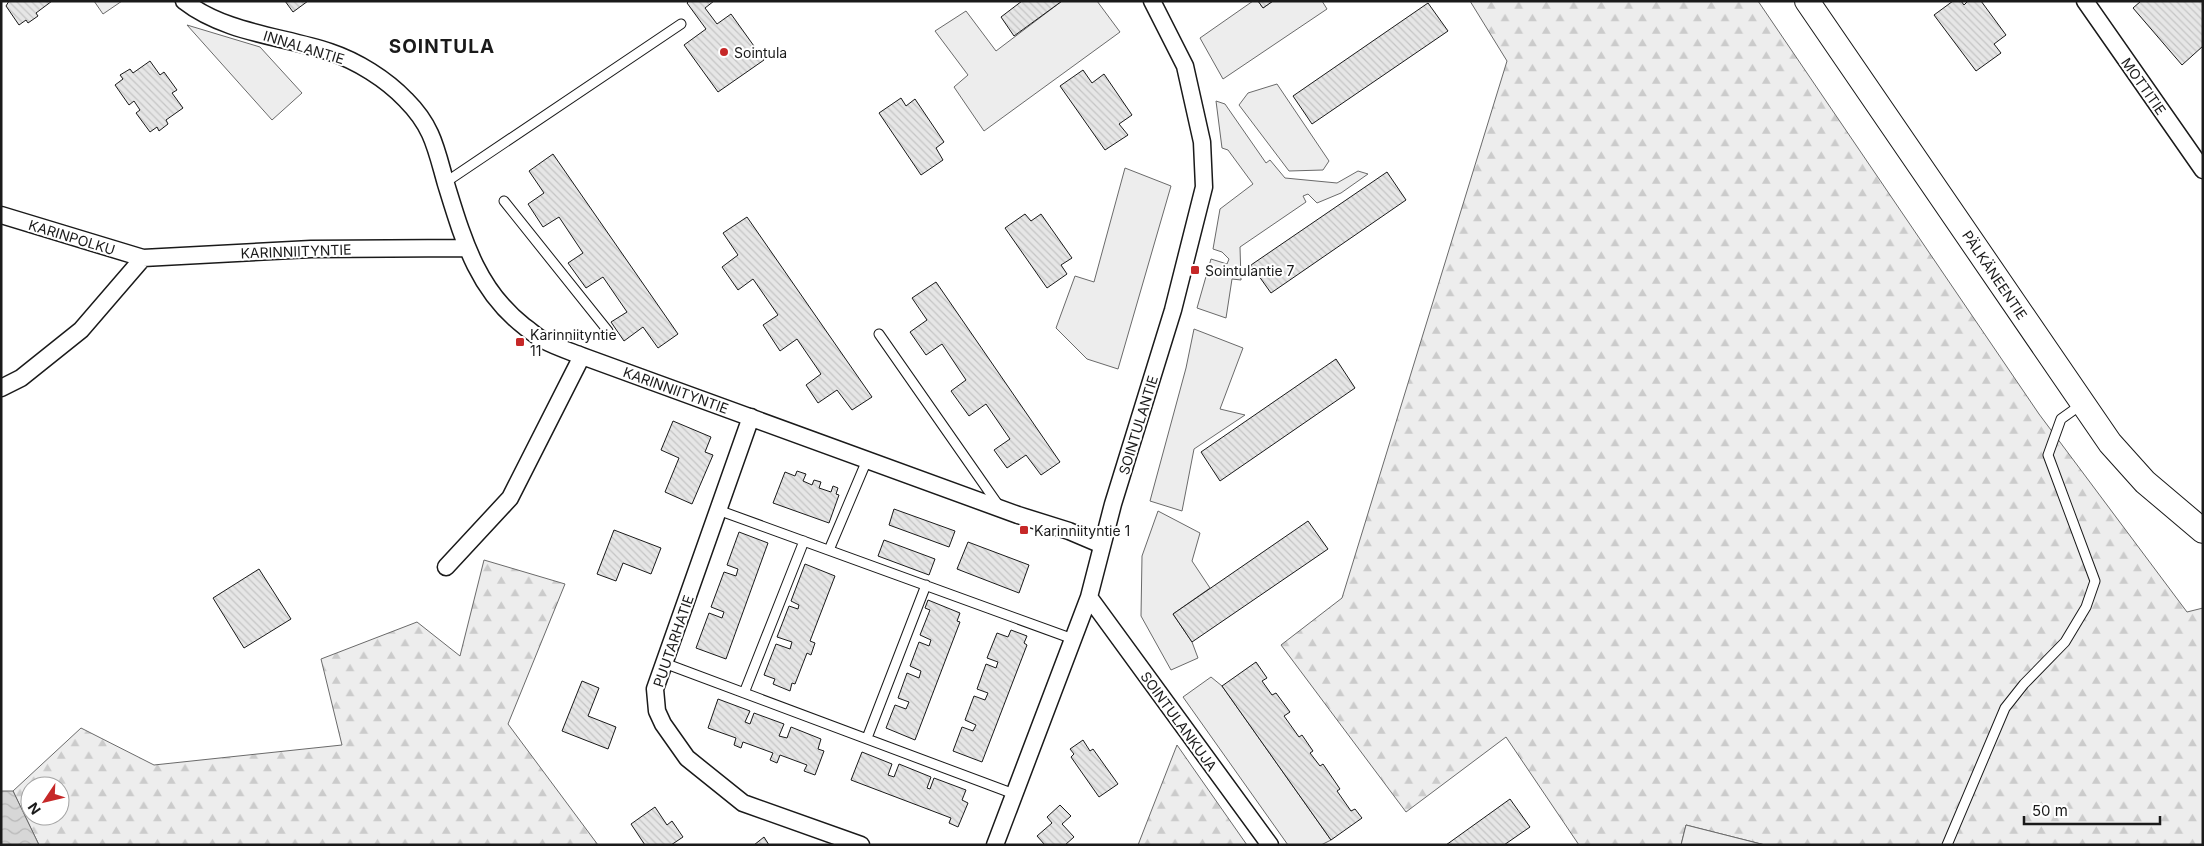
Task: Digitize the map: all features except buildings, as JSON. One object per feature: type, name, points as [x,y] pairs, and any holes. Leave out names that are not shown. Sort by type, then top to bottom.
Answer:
[{"type":"main road","name":"PÄLKÄNEENTIE","points":[[1808,1],[2110,443],[2145,482],[2203,531]]},
{"type":"street","name":"INNALANTIE","points":[[184,1],[193,8],[240,29],[330,52],[356,63],[385,81],[406,99],[428,127],[467,248]]},
{"type":"street","name":"SOINTULANTIE","points":[[995,845],[1089,597],[1102,545],[1173,310],[1204,188],[1202,142],[1185,66],[1152,1]]},
{"type":"street","name":"MOTTITIE","points":[[2085,2],[2203,170]]},
{"type":"street","name":"KARINPOLKU","points":[[1,215],[143,258]]},
{"type":"street","name":"KARINNIITYNTIE","points":[[143,258],[311,249],[467,248],[475,268],[486,286],[510,316],[542,340],[867,460],[1069,531],[1102,545]]},
{"type":"street","points":[[1,388],[21,378],[81,330],[143,258]]},
{"type":"street","points":[[446,567],[510,498],[582,356]]},
{"type":"street","name":"PUUTARHATIE","points":[[751,417],[655,688],[656,710],[663,724],[687,758],[743,803],[861,845]]},
{"type":"street","name":"SOINTULANKUJA","points":[[1089,597],[1270,845]]},
{"type":"lane","points":[[446,182],[682,24]]},
{"type":"lane","points":[[504,202],[608,331]]},
{"type":"lane","points":[[879,334],[1000,508]]},
{"type":"lane","points":[[1947,845],[2005,708],[2024,684],[2065,642],[2086,607],[2095,581],[2048,455],[2060,419],[2082,404]]},
{"type":"lane","points":[[830,550],[867,460]]},
{"type":"lane","points":[[718,510],[1073,639]]},
{"type":"lane","points":[[744,693],[804,540]]},
{"type":"lane","points":[[867,738],[926,585]]},
{"type":"lane","points":[[664,663],[1014,794]]},
{"type":"green space","points":[[1470,1],[1758,1],[2039,414],[2187,612],[2203,608],[2203,845],[1765,845],[1686,825],[1681,845],[1579,845],[1506,737],[1406,812],[1281,645],[1342,598],[1507,61]]},
{"type":"green space","points":[[484,560],[565,584],[508,724],[598,845],[39,845],[30,826],[70,826],[70,776],[29,776],[81,728],[154,765],[342,745],[321,659],[417,622],[460,656]]},
{"type":"green space","points":[[1177,745],[1247,845],[1138,845]]},
{"type":"green space","points":[[20,785],[20,806],[13,791]]},
{"type":"shaded area","points":[[94,1],[122,1],[103,14]]},
{"type":"shaded area","points":[[1062,1],[1097,1],[1120,32],[984,131],[954,87],[968,75],[935,31],[966,11],[996,51]]},
{"type":"shaded area","points":[[1253,1],[1258,1],[1263,8],[1273,1],[1322,1],[1327,9],[1223,79],[1200,38]]},
{"type":"shaded area","points":[[187,25],[260,47],[302,93],[272,120]]},
{"type":"shaded area","points":[[1277,84],[1329,161],[1323,170],[1289,171],[1239,105],[1248,93]]},
{"type":"shaded area","points":[[1216,101],[1225,104],[1266,163],[1270,160],[1285,178],[1337,183],[1358,171],[1368,174],[1341,193],[1317,203],[1308,194],[1303,196],[1306,202],[1240,247],[1241,280],[1232,279],[1226,318],[1197,308],[1211,259],[1227,264],[1229,259],[1222,252],[1213,249],[1220,209],[1253,184],[1228,150],[1222,148]]},
{"type":"shaded area","points":[[1125,168],[1171,186],[1118,369],[1087,359],[1056,328],[1075,276],[1094,282]]},
{"type":"shaded area","points":[[1194,329],[1243,348],[1220,409],[1245,415],[1194,449],[1182,511],[1150,501],[1186,368]]},
{"type":"shaded area","points":[[1158,511],[1200,533],[1192,561],[1210,588],[1173,614],[1192,642],[1198,658],[1171,670],[1141,616],[1142,556]]},
{"type":"shaded area","points":[[1211,677],[1222,686],[1331,840],[1321,845],[1288,845],[1183,697]]},
{"type":"shaded area","points":[[1686,825],[1765,845],[1681,845]]},
{"type":"water","points":[[1,791],[13,791],[20,806],[20,826],[30,826],[39,845],[1,845]]},
{"type":"place","name":"Sointula","points":[[724,52]]},
{"type":"place","name":"Sointulantie 7","points":[[1195,270]]},
{"type":"place","name":"Karinniityntie 11","points":[[520,342]]},
{"type":"place","name":"Karinniityntie 1","points":[[1024,530]]},
{"type":"district","name":"SOINTULA","points":[[442,46]]}]
